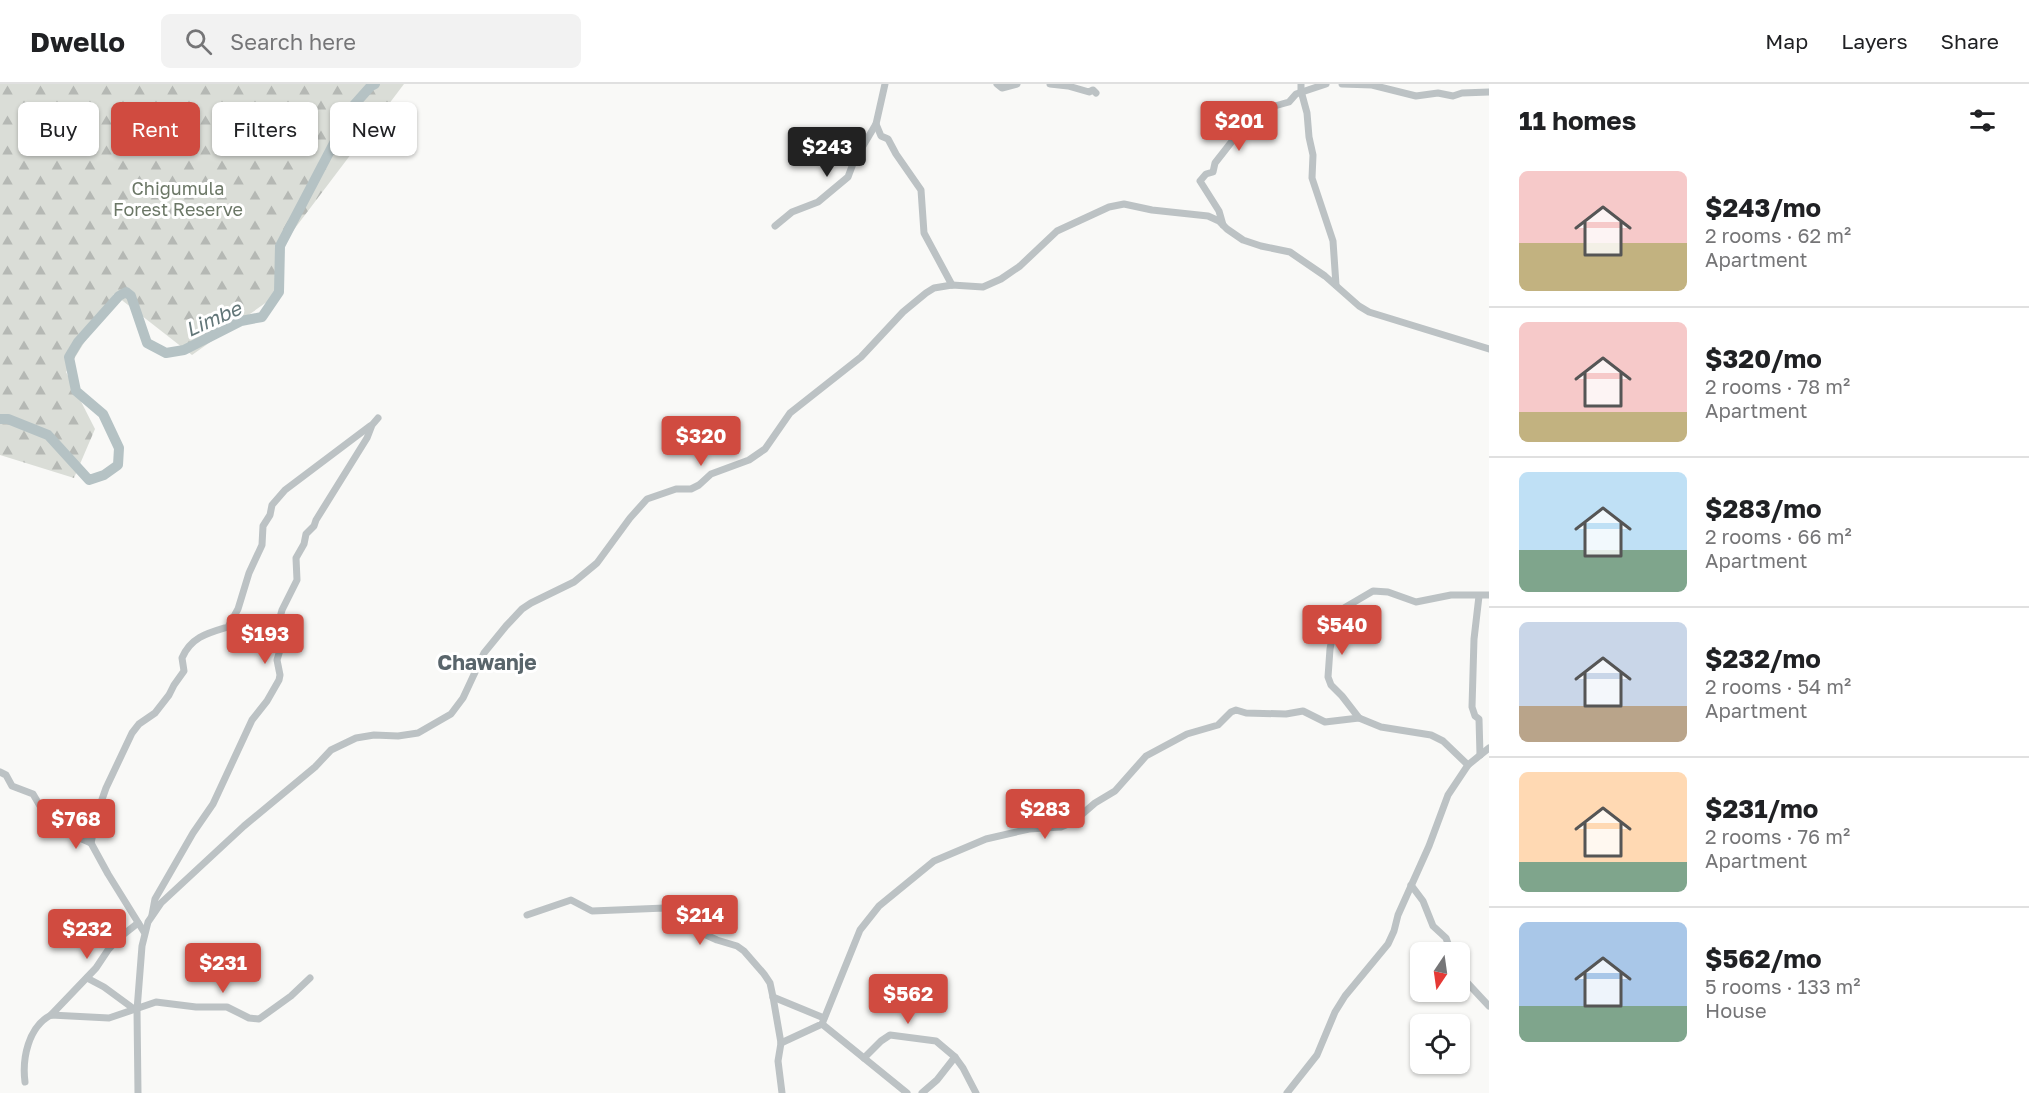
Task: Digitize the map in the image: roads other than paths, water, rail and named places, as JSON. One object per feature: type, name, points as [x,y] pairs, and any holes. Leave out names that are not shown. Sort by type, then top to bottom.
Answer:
[{"type":"street","points":[[774,226],[792,212],[818,202],[848,177],[854,160],[876,124],[885,84]]},
{"type":"street","points":[[997,84],[1002,88],[1017,84]]},
{"type":"street","points":[[1050,84],[1089,92],[1093,90],[1096,93]]},
{"type":"street","points":[[1301,84],[1313,160],[1312,178],[1333,241],[1336,285]]},
{"type":"street","points":[[1222,225],[1219,211],[1200,181],[1206,174],[1213,172],[1215,163],[1245,126],[1262,117],[1271,107],[1289,102],[1296,94],[1326,84]]},
{"type":"street","points":[[1342,84],[1372,85],[1416,96],[1438,93],[1453,96],[1462,93],[1489,92]]},
{"type":"street","points":[[876,124],[881,136],[888,139],[921,190],[924,232],[952,285]]},
{"type":"street","points":[[138,1093],[135,1010],[144,932],[161,903],[331,750],[356,738],[418,733],[451,714],[463,698],[484,653],[506,626],[531,603],[574,582],[597,563],[647,499],[676,489],[691,489],[711,474],[748,460],[765,449],[790,413],[861,357],[903,312],[934,288],[952,285],[983,287],[1001,279],[1020,266],[1057,231],[1109,207],[1124,204],[1152,210],[1208,216],[1243,240],[1290,252],[1369,312],[1489,349]]},
{"type":"street","points":[[91,843],[106,788],[132,733],[139,724],[155,713],[169,695],[184,671],[182,658],[191,644],[203,634],[228,627],[235,615],[249,573],[262,545],[262,526],[276,498],[372,425],[378,418]]},
{"type":"street","points":[[152,915],[154,899],[213,804],[252,720],[267,701],[279,680],[280,650],[275,637],[282,609],[297,580],[297,558],[306,534],[314,525],[367,438],[372,425]]},
{"type":"street","points":[[1359,718],[1331,685],[1328,677],[1336,618],[1344,608],[1373,591],[1388,592],[1416,602],[1451,595],[1489,595]]},
{"type":"street","points":[[1479,596],[1474,639],[1472,707],[1479,719],[1480,755]]},
{"type":"street","points":[[781,1043],[823,1021],[860,930],[879,906],[934,861],[986,839],[1029,829],[1061,827],[1073,822],[1095,803],[1115,791],[1146,756],[1187,734],[1218,725],[1231,712],[1236,710],[1246,713],[1286,714],[1302,711],[1325,722],[1359,718],[1381,727],[1431,735],[1443,741],[1468,765]]},
{"type":"street","points":[[1287,1093],[1317,1054],[1335,1012],[1345,996],[1388,944],[1448,795],[1468,765],[1489,748]]},
{"type":"street","points":[[0,772],[6,774],[12,786],[33,794],[52,824],[66,833],[91,843],[144,932]]},
{"type":"street","points":[[1411,885],[1423,901],[1433,926],[1447,942]]},
{"type":"street","points":[[527,915],[571,900],[592,911],[668,909],[693,929],[737,946],[744,951],[770,983],[781,1043],[778,1062],[782,1093]]},
{"type":"street","points":[[25,1083],[23,1066],[28,1046],[41,1021],[51,1015],[87,978],[119,938],[138,923]]},
{"type":"street","points":[[87,978],[98,983],[135,1010]]},
{"type":"street","points":[[51,1015],[109,1018],[156,1002],[196,1007],[227,1007],[249,1018],[259,1018],[291,996],[310,978]]},
{"type":"street","points":[[1470,986],[1489,1006]]},
{"type":"street","points":[[773,997],[823,1021],[907,1093]]},
{"type":"street","points":[[864,1058],[890,1035],[936,1041],[955,1057],[976,1093]]},
{"type":"street","points":[[922,1093],[937,1080],[955,1057]]},
{"type":"waterway","name":"Limbe","points":[[0,419],[8,419],[48,435],[89,480],[104,475],[118,465],[119,448],[103,414],[76,391],[69,357],[78,342],[119,296],[126,292],[131,296],[147,343],[166,353],[184,350],[241,321],[262,317],[279,292],[280,246],[354,105],[375,84]]},
{"type":"district","name":"Chawanje","points":[[487,662]]},
{"type":"park label","name":"Chigumula Forest Reserve","points":[[178,198]]}]
